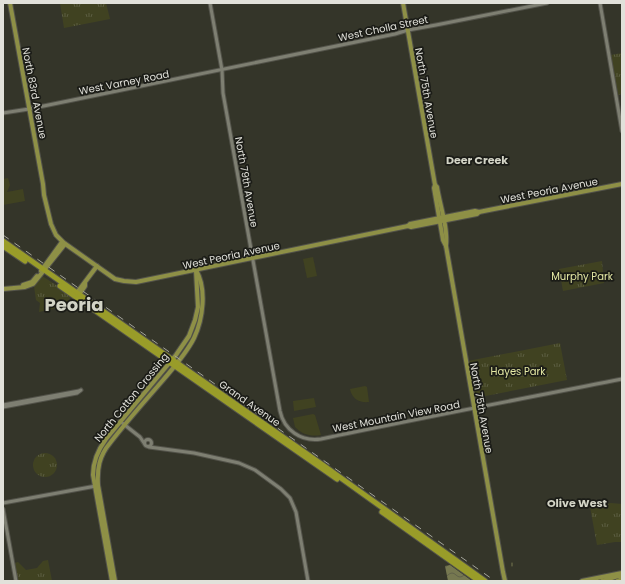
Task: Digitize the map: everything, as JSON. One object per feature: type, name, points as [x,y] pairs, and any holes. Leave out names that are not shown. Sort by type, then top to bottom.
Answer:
[{"type":"highway","name":"Grand Avenue","points":[[3,241],[42,272]]},
{"type":"highway","name":"Grand Avenue","points":[[3,246],[77,295],[485,581]]},
{"type":"highway","name":"Grand Avenue","points":[[392,517],[479,581]]},
{"type":"main road","name":"North 83rd Avenue","points":[[10,3],[52,229],[64,243]]},
{"type":"main road","name":"North 75th Avenue","points":[[403,3],[434,187],[441,219]]},
{"type":"main road","name":"West Peoria Avenue","points":[[64,243],[115,279],[136,282],[408,226],[410,224],[622,184]]},
{"type":"main road","name":"North 75th Avenue","points":[[434,187],[437,187],[443,240],[446,246],[504,581]]},
{"type":"main road","points":[[3,289],[32,282],[42,272],[64,243]]},
{"type":"main road","points":[[77,295],[85,286],[85,283],[97,266]]},
{"type":"main road","name":"North Cotton Crossing","points":[[97,486],[96,467],[104,450],[123,423],[173,363],[191,344],[197,321],[198,303],[196,270]]},
{"type":"main road","name":"North Cotton Crossing","points":[[173,363],[197,321]]},
{"type":"main road","points":[[97,486],[113,581]]},
{"type":"main road","points":[[582,581],[622,576]]},
{"type":"main road","points":[[610,581],[622,576]]},
{"type":"main road","points":[[617,581],[622,576]]},
{"type":"street","name":"North 79th Avenue","points":[[210,3],[222,70],[223,93],[280,411]]},
{"type":"street","name":"West Cholla Street","points":[[222,70],[408,30],[547,3]]},
{"type":"street","points":[[600,3],[622,131]]},
{"type":"street","name":"West Varney Road","points":[[29,109],[222,70]]},
{"type":"street","points":[[3,113],[29,109]]},
{"type":"street","name":"West Mountain View Road","points":[[280,411],[284,423],[292,431],[305,438],[316,440],[622,379]]},
{"type":"street","points":[[3,407],[53,396],[61,395],[76,393],[81,390],[61,395]]},
{"type":"street","points":[[123,423],[140,436],[150,440],[154,445],[160,448]]},
{"type":"street","points":[[140,436],[146,446],[194,453],[242,464],[259,472],[282,488],[291,500],[297,514],[308,581]]},
{"type":"street","points":[[144,443],[147,439]]},
{"type":"street","points":[[149,446],[152,442]]},
{"type":"street","points":[[3,503],[97,486]]},
{"type":"street","points":[[3,509],[16,581]]},
{"type":"green space","points":[[60,3],[106,3],[110,19],[64,28]]},
{"type":"green space","points":[[622,53],[622,94],[618,95],[611,55]]},
{"type":"green space","points":[[8,178],[10,185],[7,192],[23,189],[25,201],[3,205],[3,179]]},
{"type":"green space","points":[[313,257],[317,276],[307,278],[303,259]]},
{"type":"green space","name":"Murphy Park","points":[[602,261],[604,283],[563,291],[559,269]]},
{"type":"green space","points":[[42,276],[70,294],[70,298],[65,308],[61,307],[39,312],[40,303],[36,300],[34,286]]},
{"type":"green space","name":"Hayes Park","points":[[560,343],[567,380],[475,398],[468,361]]},
{"type":"green space","points":[[365,386],[367,387],[369,402],[356,400],[350,389]]},
{"type":"green space","points":[[314,398],[316,407],[294,411],[293,401]]},
{"type":"green space","points":[[313,414],[315,415],[321,435],[313,436],[306,434],[295,427],[293,418]]},
{"type":"green space","points":[[45,453],[53,457],[57,465],[53,473],[45,477],[37,473],[33,465],[37,457]]},
{"type":"green space","points":[[611,503],[622,504],[622,542],[597,545],[590,507]]},
{"type":"green space","points":[[48,560],[52,581],[18,581],[15,563],[18,562],[26,570],[37,568],[43,561]]},
{"type":"water","points":[[450,565],[472,581],[448,581],[445,566]]},
{"type":"waterway","points":[[98,438],[99,442]]},
{"type":"railway","points":[[3,235],[495,581]]},
{"type":"district","name":"Deer Creek","points":[[477,160]]},
{"type":"district","name":"Peoria","points":[[74,305]]},
{"type":"district","name":"Olive West","points":[[577,503]]}]
